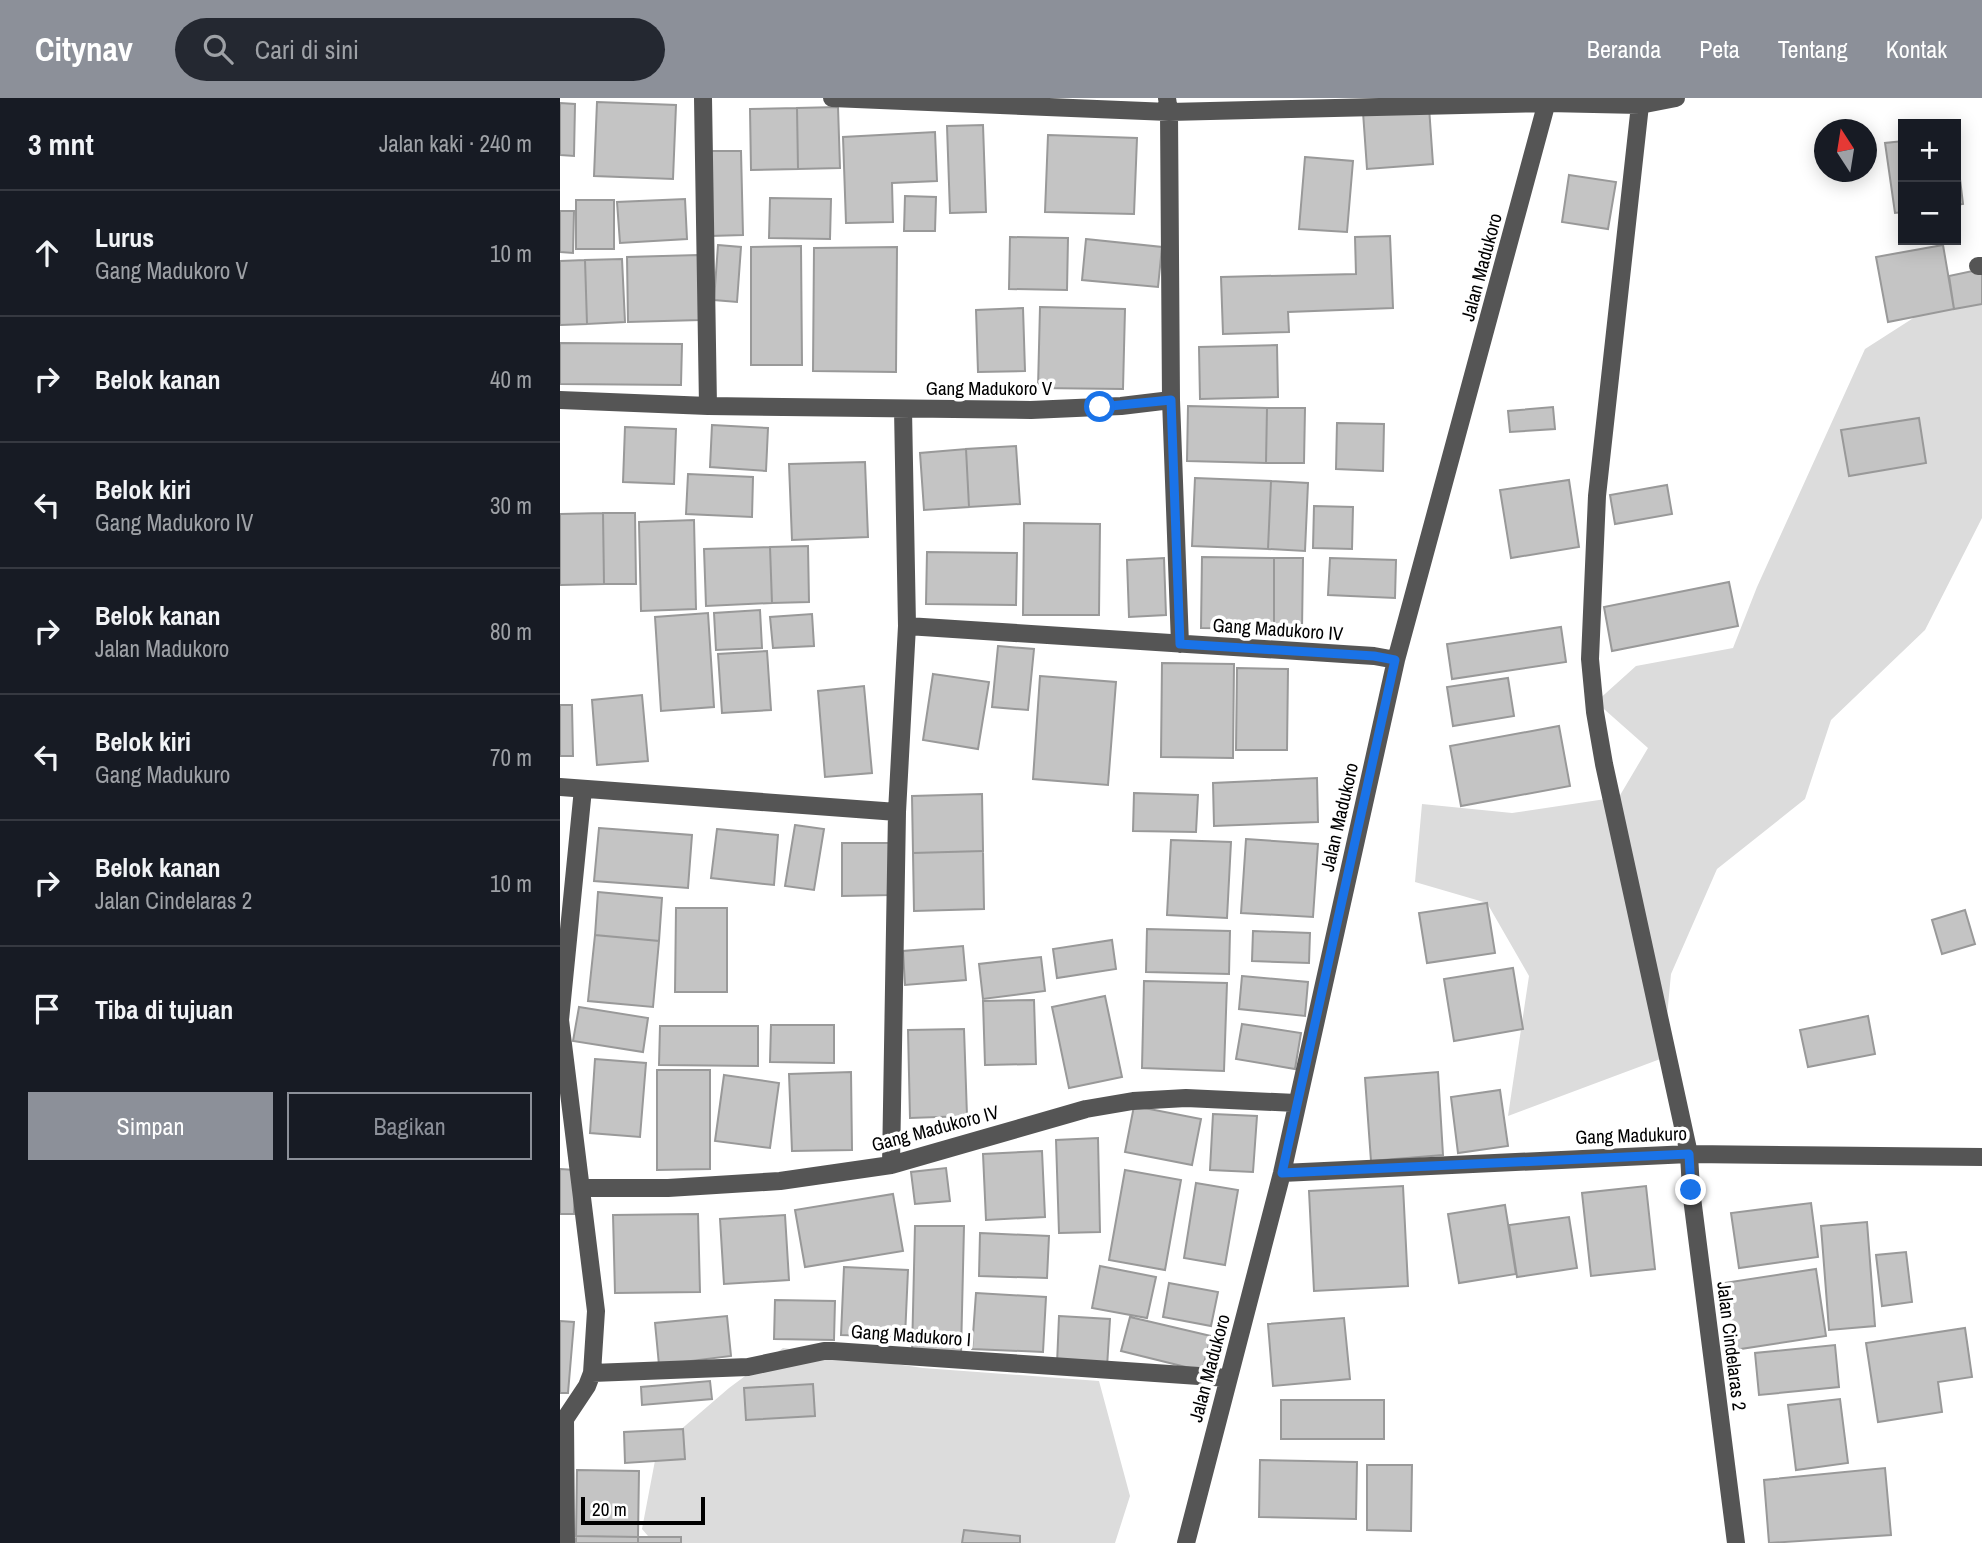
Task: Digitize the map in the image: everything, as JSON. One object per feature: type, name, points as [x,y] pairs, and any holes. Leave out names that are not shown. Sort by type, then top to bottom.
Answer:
[{"type":"street","points":[[703,98],[708,406]]},
{"type":"street","points":[[832,98],[1168,105],[1548,100],[1640,105],[1676,98]]},
{"type":"street","name":"Jalan Madukoro","points":[[1186,1543],[1282,1173],[1395,660],[1548,100]]},
{"type":"street","points":[[1168,105],[1171,400],[1180,644]]},
{"type":"street","name":"Jalan Cindelaras 2","points":[[1640,105],[1597,496],[1590,659],[1595,712],[1606,775],[1689,1154],[1691,1190],[1736,1543]]},
{"type":"street","name":"Gang Madukoro V","points":[[560,400],[708,406],[1031,410],[1121,406],[1171,400]]},
{"type":"street","points":[[891,1165],[897,812],[907,626],[903,409]]},
{"type":"street","name":"Gang Madukoro IV","points":[[907,626],[1374,656],[1395,660]]},
{"type":"street","points":[[560,787],[897,812]]},
{"type":"street","points":[[566,1543],[562,1419],[582,1396],[592,1373],[596,1311],[560,1020],[583,789]]},
{"type":"street","name":"Gang Madukoro IV","points":[[582,1188],[668,1188],[780,1181],[891,1165],[1086,1108],[1133,1101],[1186,1098],[1296,1103]]},
{"type":"street","name":"Gang Madukuro","points":[[1282,1173],[1689,1154],[1982,1157]]},
{"type":"street","name":"Gang Madukoro I","points":[[592,1373],[748,1367],[824,1351],[1228,1378]]},
{"type":"shaded area","points":[[1982,274],[1982,518],[1925,630],[1831,720],[1805,799],[1717,869],[1671,974],[1663,1058],[1508,1116],[1529,976],[1487,903],[1415,882],[1422,804],[1512,813],[1619,797],[1648,748],[1596,702],[1636,666],[1733,648],[1757,587],[1865,349]]},
{"type":"shaded area","points":[[783,1348],[923,1368],[1099,1381],[1130,1496],[1115,1543],[654,1543],[642,1529],[657,1450],[729,1388]]},
{"type":"building","points":[[597,102],[676,105],[673,179],[594,176]]},
{"type":"building","points":[[560,103],[575,104],[574,156],[560,155]]},
{"type":"building","points":[[838,107],[840,168],[798,169],[797,108]]},
{"type":"building","points":[[1429,107],[1433,164],[1367,169],[1363,112]]},
{"type":"building","points":[[797,108],[798,169],[751,170],[750,109]]},
{"type":"building","points":[[983,125],[986,212],[950,213],[947,126]]},
{"type":"building","points":[[935,132],[937,181],[892,183],[893,222],[846,223],[843,137]]},
{"type":"building","points":[[1048,135],[1137,138],[1134,214],[1045,212]]},
{"type":"building","points":[[1898,142],[1898,213],[1895,213],[1885,143]]},
{"type":"building","points":[[710,151],[741,151],[743,235],[710,236]]},
{"type":"building","points":[[1305,157],[1353,161],[1347,232],[1299,229]]},
{"type":"building","points":[[1569,175],[1616,182],[1608,229],[1562,222]]},
{"type":"building","points":[[905,196],[936,197],[935,231],[904,231]]},
{"type":"building","points":[[770,198],[831,199],[830,239],[769,238]]},
{"type":"building","points":[[685,199],[687,239],[620,243],[617,202]]},
{"type":"building","points":[[576,200],[614,200],[614,249],[576,249]]},
{"type":"building","points":[[560,211],[574,211],[573,253],[560,252]]},
{"type":"building","points":[[1390,236],[1393,308],[1288,312],[1289,332],[1223,334],[1221,277],[1356,274],[1355,237]]},
{"type":"building","points":[[1010,237],[1068,238],[1067,290],[1009,289]]},
{"type":"building","points":[[1086,239],[1162,247],[1158,287],[1082,280]]},
{"type":"building","points":[[718,245],[741,247],[737,302],[714,300]]},
{"type":"building","points":[[1943,245],[1954,309],[1888,322],[1876,257]]},
{"type":"building","points":[[801,246],[802,365],[751,365],[751,247]]},
{"type":"building","points":[[897,247],[896,372],[813,371],[814,248]]},
{"type":"building","points":[[698,255],[700,320],[628,322],[627,257]]},
{"type":"building","points":[[622,259],[625,322],[587,324],[585,260]]},
{"type":"building","points":[[585,260],[587,324],[560,325],[560,261]]},
{"type":"building","points":[[1982,269],[1982,304],[1954,309],[1949,276]]},
{"type":"building","points":[[1040,307],[1125,309],[1123,389],[1038,388]]},
{"type":"building","points":[[1023,308],[1025,371],[978,372],[976,310]]},
{"type":"building","points":[[560,343],[682,344],[681,385],[560,384]]},
{"type":"building","points":[[1277,345],[1278,397],[1200,399],[1199,347]]},
{"type":"building","points":[[1188,406],[1267,408],[1266,463],[1187,461]]},
{"type":"building","points":[[1553,407],[1555,429],[1510,432],[1508,411]]},
{"type":"building","points":[[1267,408],[1305,408],[1304,463],[1266,463]]},
{"type":"building","points":[[1919,418],[1926,463],[1849,476],[1841,430]]},
{"type":"building","points":[[1337,423],[1384,424],[1383,471],[1336,469]]},
{"type":"building","points":[[712,425],[768,428],[766,471],[710,467]]},
{"type":"building","points":[[625,427],[676,429],[674,484],[623,482]]},
{"type":"building","points":[[1016,446],[1020,504],[969,507],[966,449]]},
{"type":"building","points":[[966,449],[969,507],[924,510],[920,453]]},
{"type":"building","points":[[865,462],[868,537],[792,540],[789,464]]},
{"type":"building","points":[[688,474],[753,477],[752,517],[686,514]]},
{"type":"building","points":[[1195,478],[1271,481],[1268,549],[1192,546]]},
{"type":"building","points":[[1569,480],[1579,547],[1511,558],[1500,490]]},
{"type":"building","points":[[1271,481],[1308,483],[1305,551],[1268,549]]},
{"type":"building","points":[[1667,485],[1672,514],[1615,524],[1610,495]]},
{"type":"building","points":[[1314,506],[1353,507],[1352,549],[1313,548]]},
{"type":"building","points":[[603,513],[604,584],[560,585],[560,514]]},
{"type":"building","points":[[603,513],[635,513],[636,584],[604,584]]},
{"type":"building","points":[[694,520],[696,609],[641,611],[639,522]]},
{"type":"building","points":[[1024,523],[1100,524],[1099,615],[1023,615]]},
{"type":"building","points":[[808,546],[809,602],[772,603],[770,547]]},
{"type":"building","points":[[770,547],[772,603],[706,606],[704,549]]},
{"type":"building","points":[[927,552],[1017,553],[1016,605],[926,604]]},
{"type":"building","points":[[1202,557],[1274,558],[1274,629],[1201,628]]},
{"type":"building","points":[[1164,558],[1166,615],[1129,617],[1127,560]]},
{"type":"building","points":[[1274,558],[1303,558],[1302,630],[1274,629]]},
{"type":"building","points":[[1330,558],[1396,560],[1395,598],[1328,595]]},
{"type":"building","points":[[1729,582],[1738,626],[1612,651],[1604,607]]},
{"type":"building","points":[[760,610],[762,648],[716,650],[714,613]]},
{"type":"building","points":[[708,613],[714,707],[661,711],[655,617]]},
{"type":"building","points":[[812,614],[814,646],[773,648],[770,617]]},
{"type":"building","points":[[1561,627],[1566,662],[1452,679],[1447,644]]},
{"type":"building","points":[[998,646],[1034,649],[1028,710],[992,707]]},
{"type":"building","points":[[767,651],[771,710],[722,713],[718,654]]},
{"type":"building","points":[[1162,663],[1234,664],[1233,758],[1161,757]]},
{"type":"building","points":[[1237,668],[1288,669],[1287,750],[1236,750]]},
{"type":"building","points":[[933,674],[989,682],[978,749],[923,740]]},
{"type":"building","points":[[1040,676],[1116,682],[1108,785],[1033,779]]},
{"type":"building","points":[[1508,678],[1514,716],[1453,726],[1447,687]]},
{"type":"building","points":[[864,686],[872,773],[825,777],[818,691]]},
{"type":"building","points":[[642,695],[648,761],[597,765],[592,700]]},
{"type":"building","points":[[560,705],[572,705],[573,756],[560,756]]},
{"type":"building","points":[[1559,726],[1570,786],[1461,806],[1450,746]]},
{"type":"building","points":[[1317,778],[1318,822],[1214,826],[1213,783]]},
{"type":"building","points":[[1134,793],[1198,795],[1196,832],[1133,831]]},
{"type":"building","points":[[982,794],[983,851],[913,853],[912,796]]},
{"type":"building","points":[[795,825],[824,829],[814,890],[785,886]]},
{"type":"building","points":[[599,828],[692,835],[688,888],[594,881]]},
{"type":"building","points":[[717,829],[778,835],[774,885],[711,878]]},
{"type":"building","points":[[1246,839],[1318,844],[1313,917],[1241,913]]},
{"type":"building","points":[[1171,840],[1231,842],[1227,918],[1167,915]]},
{"type":"building","points":[[842,843],[892,843],[892,895],[842,896]]},
{"type":"building","points":[[983,851],[984,909],[914,911],[913,853]]},
{"type":"building","points":[[598,892],[662,898],[659,941],[595,935]]},
{"type":"building","points":[[1487,903],[1495,953],[1427,963],[1419,913]]},
{"type":"building","points":[[676,908],[727,908],[727,992],[675,992]]},
{"type":"building","points":[[1965,910],[1975,944],[1942,954],[1932,920]]},
{"type":"building","points":[[1147,929],[1230,931],[1229,974],[1146,972]]},
{"type":"building","points":[[1253,931],[1310,933],[1309,963],[1252,961]]},
{"type":"building","points":[[595,935],[659,941],[653,1007],[588,1001]]},
{"type":"building","points":[[1112,940],[1116,969],[1057,978],[1053,949]]},
{"type":"building","points":[[963,946],[966,980],[905,985],[903,951]]},
{"type":"building","points":[[1041,957],[1045,991],[983,999],[979,964]]},
{"type":"building","points":[[1513,968],[1523,1029],[1454,1041],[1444,979]]},
{"type":"building","points":[[1242,976],[1308,982],[1305,1016],[1239,1009]]},
{"type":"building","points":[[1144,981],[1227,983],[1224,1071],[1142,1068]]},
{"type":"building","points":[[1105,996],[1122,1077],[1069,1088],[1052,1007]]},
{"type":"building","points":[[1034,1000],[1036,1064],[985,1065],[983,1001]]},
{"type":"building","points":[[579,1007],[648,1018],[643,1052],[573,1041]]},
{"type":"building","points":[[1868,1016],[1875,1054],[1808,1067],[1800,1030]]},
{"type":"building","points":[[1242,1024],[1301,1033],[1295,1069],[1236,1059]]},
{"type":"building","points":[[771,1025],[834,1025],[834,1063],[770,1062]]},
{"type":"building","points":[[660,1026],[758,1026],[758,1066],[659,1065]]},
{"type":"building","points":[[964,1029],[967,1116],[910,1118],[908,1030]]},
{"type":"building","points":[[595,1059],[646,1063],[640,1137],[590,1133]]},
{"type":"building","points":[[657,1070],[710,1070],[710,1169],[657,1170]]},
{"type":"building","points":[[851,1072],[852,1150],[792,1151],[789,1074]]},
{"type":"building","points":[[1438,1072],[1443,1155],[1371,1161],[1365,1078]]},
{"type":"building","points":[[724,1075],[779,1083],[770,1148],[715,1141]]},
{"type":"building","points":[[1500,1090],[1508,1146],[1458,1153],[1451,1097]]},
{"type":"building","points":[[1134,1106],[1201,1119],[1192,1165],[1125,1152]]},
{"type":"building","points":[[1213,1114],[1257,1116],[1253,1172],[1210,1170]]},
{"type":"building","points":[[1098,1138],[1100,1232],[1059,1233],[1056,1140]]},
{"type":"building","points":[[1042,1151],[1045,1217],[986,1220],[983,1154]]},
{"type":"building","points":[[946,1168],[950,1201],[915,1204],[911,1172]]},
{"type":"building","points":[[560,1169],[575,1170],[574,1214],[560,1214]]},
{"type":"building","points":[[1125,1170],[1181,1180],[1165,1270],[1109,1260]]},
{"type":"building","points":[[1196,1183],[1238,1190],[1225,1265],[1184,1258]]},
{"type":"building","points":[[1403,1186],[1408,1286],[1314,1291],[1309,1191]]},
{"type":"building","points":[[1646,1186],[1655,1269],[1591,1276],[1582,1193]]},
{"type":"building","points":[[893,1194],[903,1251],[805,1267],[795,1210]]},
{"type":"building","points":[[1811,1203],[1818,1257],[1739,1268],[1731,1213]]},
{"type":"building","points":[[1505,1205],[1516,1274],[1459,1283],[1448,1214]]},
{"type":"building","points":[[698,1214],[700,1292],[615,1293],[613,1215]]},
{"type":"building","points":[[785,1215],[789,1280],[724,1284],[720,1219]]},
{"type":"building","points":[[1569,1217],[1577,1268],[1517,1277],[1509,1225]]},
{"type":"building","points":[[1867,1222],[1875,1326],[1829,1330],[1821,1226]]},
{"type":"building","points":[[915,1226],[964,1226],[961,1354],[912,1353]]},
{"type":"building","points":[[980,1233],[1049,1236],[1047,1278],[979,1276]]},
{"type":"building","points":[[1906,1252],[1912,1302],[1882,1306],[1876,1255]]},
{"type":"building","points":[[1100,1266],[1156,1277],[1147,1318],[1092,1308]]},
{"type":"building","points":[[844,1267],[908,1270],[905,1337],[841,1335]]},
{"type":"building","points":[[1816,1269],[1826,1336],[1734,1350],[1724,1283]]},
{"type":"building","points":[[1169,1283],[1218,1292],[1211,1326],[1163,1317]]},
{"type":"building","points":[[976,1293],[1046,1297],[1043,1352],[972,1349]]},
{"type":"building","points":[[775,1300],[835,1301],[834,1340],[774,1339]]},
{"type":"building","points":[[727,1316],[731,1356],[659,1365],[655,1323]]},
{"type":"building","points":[[1059,1316],[1110,1319],[1107,1367],[1057,1364]]},
{"type":"building","points":[[1130,1317],[1211,1336],[1202,1371],[1121,1351]]},
{"type":"building","points":[[1344,1318],[1350,1379],[1273,1386],[1268,1324]]},
{"type":"building","points":[[560,1321],[574,1322],[568,1393],[560,1393]]},
{"type":"building","points":[[1965,1328],[1972,1377],[1938,1382],[1942,1412],[1878,1422],[1866,1343]]},
{"type":"building","points":[[1835,1345],[1839,1387],[1759,1395],[1755,1353]]},
{"type":"building","points":[[710,1381],[712,1399],[642,1405],[641,1387]]},
{"type":"building","points":[[813,1384],[815,1416],[746,1420],[744,1388]]},
{"type":"building","points":[[1840,1399],[1848,1463],[1796,1470],[1788,1405]]},
{"type":"building","points":[[1281,1400],[1384,1400],[1384,1439],[1281,1439]]},
{"type":"building","points":[[683,1429],[685,1459],[625,1463],[624,1432]]},
{"type":"building","points":[[1260,1460],[1357,1462],[1356,1519],[1259,1517]]},
{"type":"building","points":[[1367,1465],[1412,1465],[1411,1531],[1367,1530]]},
{"type":"building","points":[[1885,1468],[1891,1535],[1769,1543],[1764,1480]]},
{"type":"building","points":[[577,1470],[639,1471],[638,1537],[576,1536]]},
{"type":"building","points":[[964,1530],[1020,1536],[1020,1543],[962,1543]]},
{"type":"building","points":[[576,1536],[638,1537],[638,1543],[576,1543]]},
{"type":"building","points":[[638,1537],[681,1537],[681,1543],[638,1543]]},
{"type":"route","points":[[1100,407],[1171,400],[1180,644],[1374,656],[1395,660],[1282,1173],[1689,1154],[1691,1190]]}]
